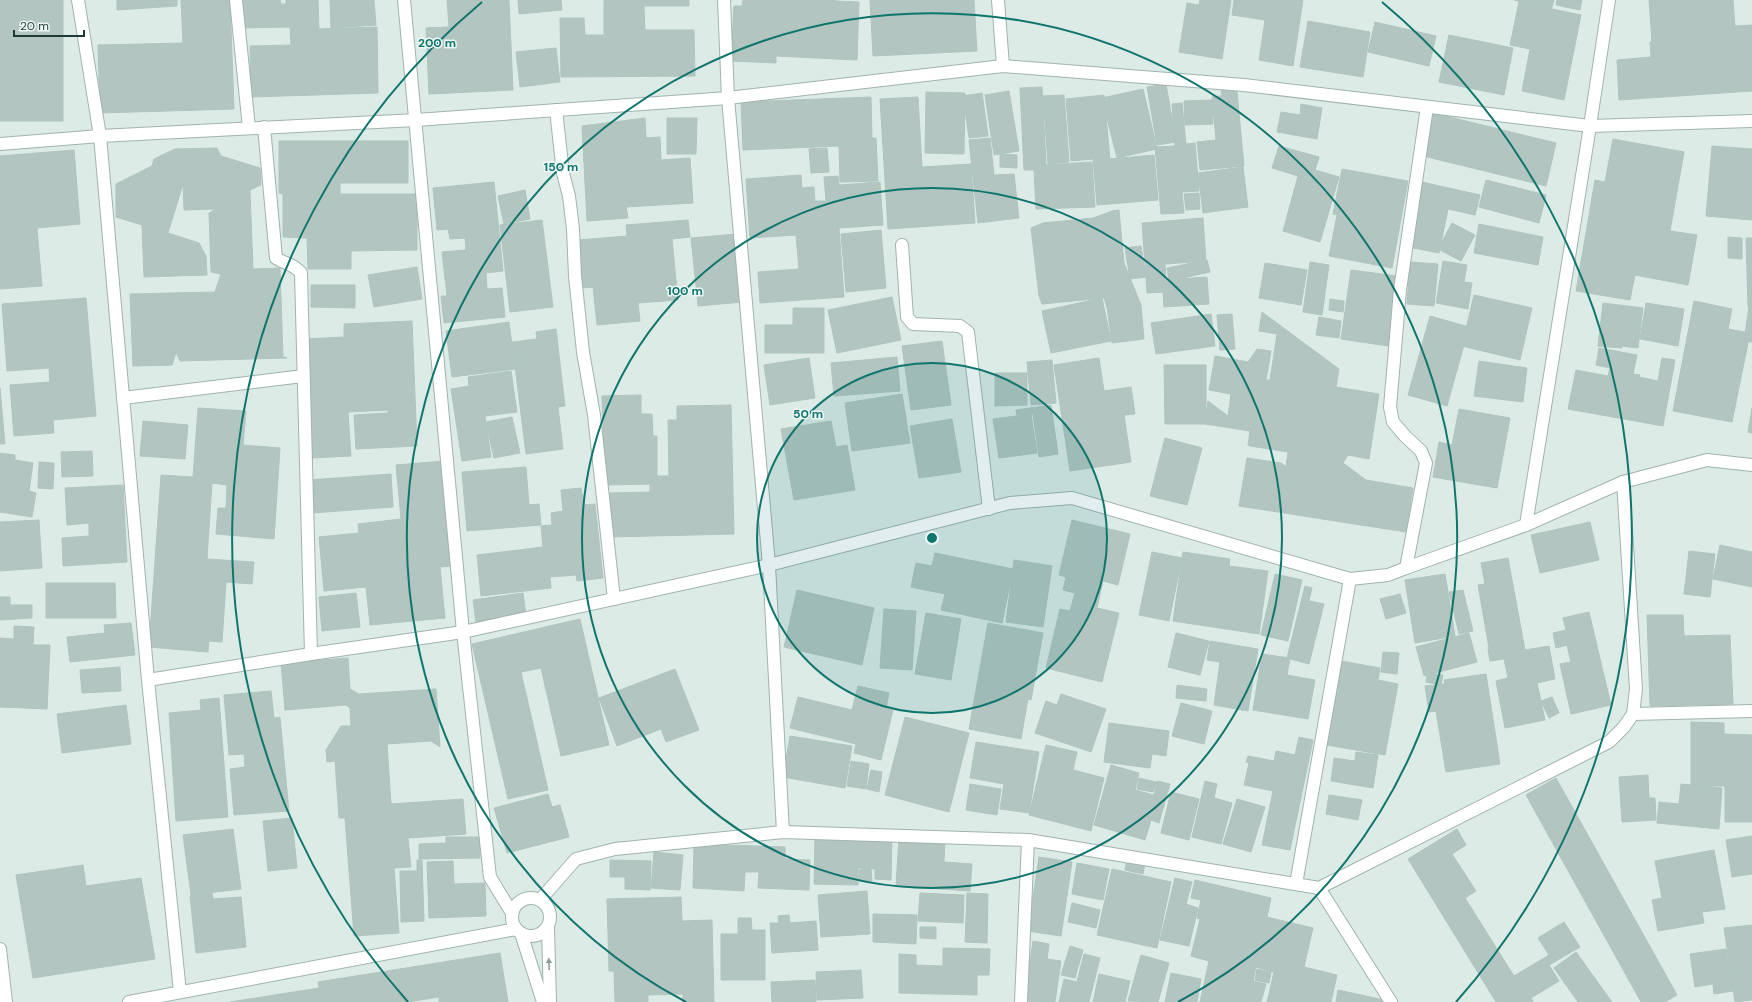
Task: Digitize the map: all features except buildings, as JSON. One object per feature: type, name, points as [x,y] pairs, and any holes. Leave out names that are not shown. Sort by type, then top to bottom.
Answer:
[{"type":"street","points":[[78,0],[100,136],[148,680],[180,992]]},
{"type":"street","points":[[236,0],[249,128]]},
{"type":"street","points":[[404,0],[463,632],[490,877],[512,913]]},
{"type":"street","points":[[724,0],[728,98],[769,565],[783,832]]},
{"type":"street","points":[[998,0],[1003,66]]},
{"type":"street","points":[[1526,525],[1609,0]]},
{"type":"street","points":[[0,144],[100,136],[416,120],[728,98],[1003,66],[1244,84],[1590,126],[1752,121]]},
{"type":"street","points":[[1406,568],[1426,463],[1421,451],[1393,422],[1390,407],[1400,290],[1427,107]]},
{"type":"street","points":[[556,110],[563,173],[569,196],[573,229],[575,276],[582,344],[594,415],[614,599]]},
{"type":"street","points":[[264,127],[276,258],[284,263],[295,266],[301,273],[311,654]]},
{"type":"street","points":[[902,245],[907,317],[913,324],[960,326],[968,332],[989,509]]},
{"type":"street","points":[[123,398],[303,376]]},
{"type":"street","points":[[148,680],[463,632],[769,565],[1010,503],[1072,498],[1350,579],[1388,575],[1526,525],[1623,482],[1707,460],[1752,465]]},
{"type":"street","points":[[540,900],[576,859],[615,850],[783,832],[1028,840],[1319,888],[1609,742],[1624,727],[1633,714],[1636,689],[1623,482]]},
{"type":"street","points":[[1296,884],[1350,579]]},
{"type":"street","points":[[1633,714],[1752,711]]},
{"type":"street","points":[[1021,1002],[1028,840]]},
{"type":"street","points":[[1319,888],[1391,1002]]},
{"type":"street","points":[[543,1002],[518,931],[512,923],[512,913],[515,906],[525,898],[540,900],[546,904],[549,910],[550,1002]]},
{"type":"street","points":[[129,1002],[518,931],[527,936],[538,935],[548,926]]},
{"type":"street","points":[[0,949],[6,1002]]}]
